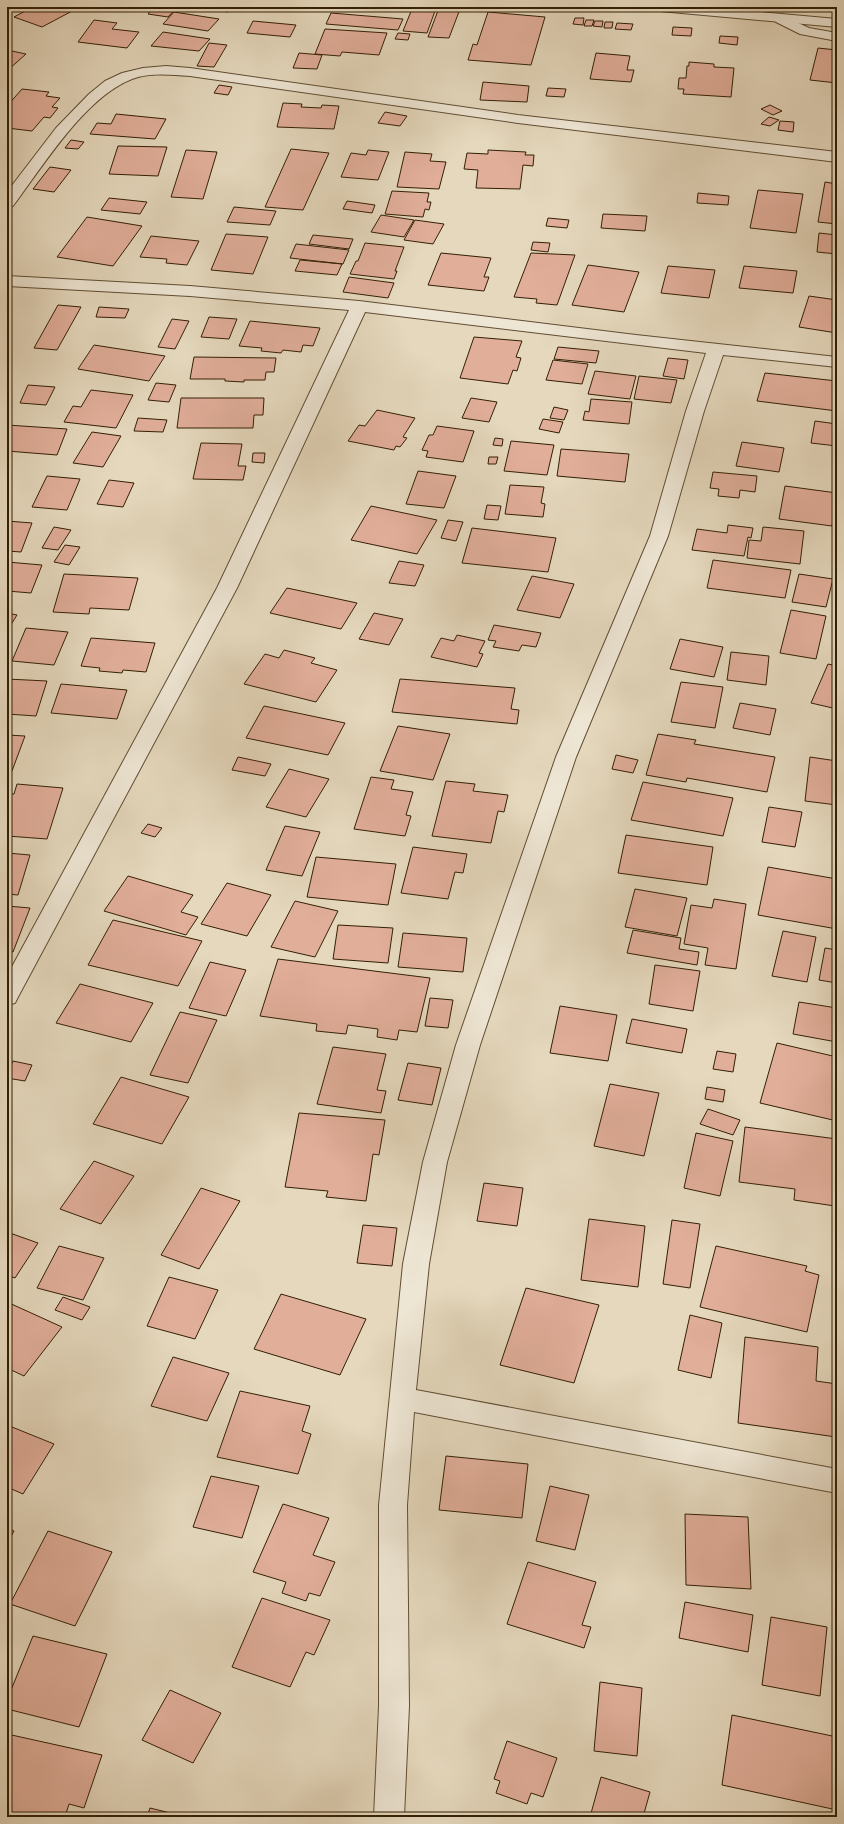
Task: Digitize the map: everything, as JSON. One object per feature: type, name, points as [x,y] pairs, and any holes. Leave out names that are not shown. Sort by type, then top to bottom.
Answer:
[{"type":"street","points":[[660,7],[781,20],[837,23]]},
{"type":"street","points":[[781,20],[805,32],[837,37]]},
{"type":"street","points":[[7,203],[69,122],[94,97],[108,84],[127,76],[147,71],[190,72],[518,119],[837,157]]},
{"type":"street","points":[[7,281],[190,291],[359,306],[837,362]]},
{"type":"street","points":[[7,997],[227,588],[359,306]]},
{"type":"street","points":[[389,1817],[394,1706],[393,1505],[416,1264],[435,1162],[468,1045],[566,757],[659,536],[695,411],[716,349]]},
{"type":"street","points":[[402,1399],[837,1481]]},
{"type":"building","points":[[43,7],[70,7],[76,9],[42,27],[14,17],[29,9],[34,11]]},
{"type":"building","points":[[154,7],[177,7],[168,17],[148,14]]},
{"type":"building","points":[[199,7],[233,7],[228,12]]},
{"type":"building","points":[[439,8],[460,9],[449,38],[428,37]]},
{"type":"building","points":[[412,9],[435,11],[427,33],[403,31]]},
{"type":"building","points":[[174,12],[219,19],[208,31],[163,24]]},
{"type":"building","points":[[488,12],[545,17],[531,65],[468,60],[473,44],[477,45]]},
{"type":"building","points":[[331,13],[403,19],[398,30],[326,24]]},
{"type":"building","points":[[575,18],[584,18],[583,25],[573,24]]},
{"type":"building","points":[[94,20],[117,23],[112,29],[139,32],[127,48],[78,42]]},
{"type":"building","points":[[586,20],[594,20],[592,26],[584,26]]},
{"type":"building","points":[[253,21],[296,25],[290,37],[247,33]]},
{"type":"building","points":[[595,21],[603,21],[602,27],[593,26]]},
{"type":"building","points":[[605,22],[613,22],[612,28],[604,28]]},
{"type":"building","points":[[617,23],[633,24],[631,30],[615,29]]},
{"type":"building","points":[[673,27],[692,28],[691,36],[672,35]]},
{"type":"building","points":[[325,29],[387,33],[379,55],[342,52],[340,56],[315,54]]},
{"type":"building","points":[[163,32],[210,39],[199,51],[151,46]]},
{"type":"building","points":[[398,33],[410,34],[408,40],[395,39]]},
{"type":"building","points":[[720,36],[738,37],[737,45],[719,43]]},
{"type":"building","points":[[209,43],[227,45],[214,67],[197,66]]},
{"type":"building","points":[[818,48],[837,50],[837,83],[810,80]]},
{"type":"building","points":[[7,50],[26,54],[8,70]]},
{"type":"building","points":[[299,53],[322,55],[317,69],[293,68]]},
{"type":"building","points":[[596,53],[630,56],[627,70],[634,70],[631,82],[590,79]]},
{"type":"building","points":[[689,62],[714,64],[714,67],[734,68],[731,97],[683,94],[684,89],[678,89],[679,78],[686,78],[687,66],[689,66]]},
{"type":"building","points":[[483,82],[529,86],[527,102],[480,100]]},
{"type":"building","points":[[219,85],[232,87],[228,95],[214,93]]},
{"type":"building","points":[[548,88],[566,89],[564,97],[546,96]]},
{"type":"building","points":[[22,89],[49,92],[46,96],[60,98],[52,107],[58,108],[50,118],[44,117],[32,131],[7,128],[7,106]]},
{"type":"building","points":[[283,103],[302,104],[301,107],[321,108],[322,105],[339,106],[334,129],[277,127]]},
{"type":"building","points":[[770,105],[782,111],[773,115],[761,109]]},
{"type":"building","points":[[385,112],[407,116],[400,126],[378,123]]},
{"type":"building","points":[[116,114],[166,119],[155,139],[90,134],[97,123],[111,124]]},
{"type":"building","points":[[769,117],[779,120],[770,126],[761,124]]},
{"type":"building","points":[[780,121],[794,122],[793,132],[778,130]]},
{"type":"building","points":[[71,140],[84,142],[78,149],[65,148]]},
{"type":"building","points":[[118,146],[167,147],[158,176],[109,174]]},
{"type":"building","points":[[291,149],[329,153],[303,210],[265,207]]},
{"type":"building","points":[[186,150],[217,152],[203,199],[171,197]]},
{"type":"building","points":[[368,150],[389,152],[378,180],[341,177],[351,153],[366,155]]},
{"type":"building","points":[[488,150],[526,152],[525,155],[534,155],[533,166],[523,165],[520,189],[476,188],[478,170],[464,169],[467,153],[488,154]]},
{"type":"building","points":[[405,152],[432,154],[430,161],[446,162],[439,189],[397,187]]},
{"type":"building","points":[[50,167],[71,170],[54,192],[33,189]]},
{"type":"building","points":[[825,182],[837,184],[837,224],[818,222]]},
{"type":"building","points":[[758,190],[803,194],[796,233],[750,228]]},
{"type":"building","points":[[392,191],[429,193],[427,202],[431,202],[429,210],[425,209],[423,217],[385,214]]},
{"type":"building","points":[[698,193],[729,196],[728,205],[697,203]]},
{"type":"building","points":[[109,198],[147,202],[140,214],[101,210]]},
{"type":"building","points":[[347,201],[375,205],[372,213],[343,209]]},
{"type":"building","points":[[234,207],[276,211],[270,225],[227,222]]},
{"type":"building","points":[[603,214],[647,216],[645,231],[601,228]]},
{"type":"building","points":[[381,215],[414,220],[404,237],[371,232]]},
{"type":"building","points":[[87,217],[142,226],[113,266],[57,257]]},
{"type":"building","points":[[548,218],[569,220],[567,228],[546,226]]},
{"type":"building","points":[[415,220],[444,224],[433,244],[404,240]]},
{"type":"building","points":[[819,233],[837,235],[837,254],[817,252]]},
{"type":"building","points":[[226,234],[268,237],[253,274],[211,270]]},
{"type":"building","points":[[313,235],[353,239],[349,249],[309,244]]},
{"type":"building","points":[[151,236],[199,241],[187,265],[166,263],[167,259],[140,257]]},
{"type":"building","points":[[533,242],[550,243],[548,252],[531,250]]},
{"type":"building","points":[[365,243],[404,247],[395,271],[397,271],[394,279],[350,274],[356,261],[358,261]]},
{"type":"building","points":[[296,244],[349,250],[343,264],[290,258]]},
{"type":"building","points":[[441,253],[491,258],[484,277],[489,277],[484,291],[428,285]]},
{"type":"building","points":[[531,253],[575,255],[557,305],[536,303],[537,299],[514,297]]},
{"type":"building","points":[[300,260],[342,264],[337,275],[295,271]]},
{"type":"building","points":[[588,265],[639,272],[624,312],[572,305]]},
{"type":"building","points":[[668,266],[715,270],[709,298],[661,293]]},
{"type":"building","points":[[744,266],[797,271],[793,293],[739,288]]},
{"type":"building","points":[[349,277],[394,283],[388,298],[343,292]]},
{"type":"building","points":[[809,296],[837,300],[837,333],[799,327]]},
{"type":"building","points":[[58,305],[81,307],[57,350],[34,348]]},
{"type":"building","points":[[99,307],[129,309],[125,318],[96,317]]},
{"type":"building","points":[[209,317],[237,319],[229,339],[201,337]]},
{"type":"building","points":[[172,319],[189,321],[175,349],[158,347]]},
{"type":"building","points":[[250,321],[320,328],[313,346],[303,345],[301,352],[283,350],[281,353],[261,351],[262,348],[239,346]]},
{"type":"building","points":[[474,337],[522,341],[516,357],[521,358],[517,371],[513,370],[508,384],[460,378]]},
{"type":"building","points":[[94,345],[165,356],[149,381],[78,369]]},
{"type":"building","points":[[558,347],[599,351],[596,363],[554,359]]},
{"type":"building","points":[[194,357],[276,358],[274,372],[266,372],[265,380],[244,380],[244,382],[225,381],[225,379],[190,379]]},
{"type":"building","points":[[668,358],[688,360],[684,379],[663,376]]},
{"type":"building","points":[[553,360],[588,364],[582,384],[546,380]]},
{"type":"building","points":[[595,371],[636,376],[630,399],[588,394]]},
{"type":"building","points":[[765,373],[837,381],[837,411],[757,401]]},
{"type":"building","points":[[639,376],[677,380],[671,403],[634,399]]},
{"type":"building","points":[[156,383],[176,385],[169,402],[148,400]]},
{"type":"building","points":[[28,385],[55,387],[46,405],[20,403]]},
{"type":"building","points":[[91,390],[133,395],[116,428],[64,422],[73,406],[81,407]]},
{"type":"building","points":[[181,398],[264,398],[263,415],[254,415],[253,428],[177,428]]},
{"type":"building","points":[[471,398],[497,402],[489,422],[462,418]]},
{"type":"building","points":[[591,399],[632,402],[629,424],[583,420],[585,411],[589,412]]},
{"type":"building","points":[[554,407],[568,410],[564,420],[550,418]]},
{"type":"building","points":[[377,410],[415,418],[403,437],[407,438],[400,447],[396,446],[394,450],[348,441],[359,425],[365,426]]},
{"type":"building","points":[[138,418],[167,420],[163,432],[134,431]]},
{"type":"building","points":[[543,419],[563,422],[559,433],[539,429]]},
{"type":"building","points":[[815,421],[837,424],[837,446],[811,443]]},
{"type":"building","points":[[7,425],[67,429],[57,455],[7,451]]},
{"type":"building","points":[[437,426],[474,431],[463,462],[426,457],[428,451],[422,450],[429,435],[433,435]]},
{"type":"building","points":[[92,432],[121,436],[103,467],[73,463]]},
{"type":"building","points":[[495,438],[503,439],[502,446],[493,445]]},
{"type":"building","points":[[511,441],[554,445],[547,475],[504,471]]},
{"type":"building","points":[[742,442],[784,448],[779,472],[736,466]]},
{"type":"building","points":[[201,443],[242,444],[238,466],[246,466],[243,480],[193,479]]},
{"type":"building","points":[[561,449],[629,454],[625,482],[557,476]]},
{"type":"building","points":[[253,453],[265,453],[264,463],[252,462]]},
{"type":"building","points":[[489,457],[498,457],[496,464],[488,464]]},
{"type":"building","points":[[418,471],[456,476],[444,508],[406,504]]},
{"type":"building","points":[[713,472],[757,476],[755,492],[740,490],[739,498],[718,496],[719,489],[710,488]]},
{"type":"building","points":[[47,476],[80,479],[67,510],[32,507]]},
{"type":"building","points":[[109,480],[134,483],[123,507],[97,504]]},
{"type":"building","points":[[510,485],[544,487],[541,503],[545,504],[543,517],[505,514]]},
{"type":"building","points":[[785,486],[837,493],[832,526],[779,519]]},
{"type":"building","points":[[487,505],[501,506],[498,520],[484,519]]},
{"type":"building","points":[[371,506],[437,520],[417,554],[351,540]]},
{"type":"building","points":[[448,520],[463,522],[456,541],[441,538]]},
{"type":"building","points":[[7,521],[32,523],[21,552],[7,551]]},
{"type":"building","points":[[728,525],[753,528],[751,538],[748,537],[744,556],[692,550],[697,529],[727,533]]},
{"type":"building","points":[[54,527],[71,530],[58,550],[42,548]]},
{"type":"building","points":[[763,527],[804,531],[800,564],[747,558],[749,540],[761,541]]},
{"type":"building","points":[[472,528],[556,538],[548,572],[462,563]]},
{"type":"building","points":[[65,545],[80,547],[69,565],[54,562]]},
{"type":"building","points":[[713,560],[791,570],[785,598],[707,588]]},
{"type":"building","points":[[399,561],[424,565],[415,586],[389,583]]},
{"type":"building","points":[[7,562],[42,565],[31,593],[7,591]]},
{"type":"building","points":[[64,574],[138,578],[129,610],[90,608],[89,614],[53,612]]},
{"type":"building","points":[[799,574],[833,579],[826,607],[792,602]]},
{"type":"building","points":[[532,576],[574,584],[560,618],[517,610]]},
{"type":"building","points":[[287,588],[357,603],[341,629],[270,613]]},
{"type":"building","points":[[791,610],[826,616],[816,659],[780,653]]},
{"type":"building","points":[[7,613],[17,615],[7,631]]},
{"type":"building","points":[[374,613],[403,619],[389,645],[359,639]]},
{"type":"building","points":[[494,625],[541,633],[536,647],[522,645],[519,651],[493,647],[496,641],[488,640]]},
{"type":"building","points":[[26,628],[68,632],[54,665],[12,661]]},
{"type":"building","points":[[457,635],[485,641],[479,653],[483,654],[477,667],[431,657],[441,638],[454,641]]},
{"type":"building","points":[[91,638],[155,643],[146,672],[123,670],[122,673],[99,671],[100,668],[81,666]]},
{"type":"building","points":[[680,639],[723,647],[714,677],[670,669]]},
{"type":"building","points":[[284,650],[315,658],[311,663],[337,670],[316,702],[244,684],[265,654],[279,658]]},
{"type":"building","points":[[731,652],[769,656],[766,685],[727,680]]},
{"type":"building","points":[[828,664],[837,666],[837,709],[811,703]]},
{"type":"building","points":[[7,679],[47,681],[36,716],[7,714]]},
{"type":"building","points":[[400,679],[515,688],[511,709],[519,710],[517,724],[392,712]]},
{"type":"building","points":[[681,682],[723,687],[715,728],[671,722]]},
{"type":"building","points":[[61,684],[127,690],[117,719],[51,713]]},
{"type":"building","points":[[740,703],[776,709],[770,735],[733,728]]},
{"type":"building","points":[[264,706],[345,723],[328,755],[246,738]]},
{"type":"building","points":[[398,726],[450,734],[433,780],[380,771]]},
{"type":"building","points":[[658,734],[696,740],[694,744],[775,757],[767,792],[687,778],[686,782],[646,775]]},
{"type":"building","points":[[7,735],[25,736],[12,771],[7,771]]},
{"type":"building","points":[[616,755],[638,760],[633,773],[612,769]]},
{"type":"building","points":[[238,757],[271,764],[265,776],[232,770]]},
{"type":"building","points":[[810,757],[837,761],[837,805],[805,801]]},
{"type":"building","points":[[289,769],[329,779],[306,817],[266,807]]},
{"type":"building","points":[[371,777],[394,780],[391,789],[413,792],[406,815],[411,816],[405,836],[354,829]]},
{"type":"building","points":[[446,781],[475,784],[473,791],[508,795],[504,812],[498,811],[491,843],[432,836]]},
{"type":"building","points":[[643,782],[733,798],[723,836],[631,820]]},
{"type":"building","points":[[17,784],[63,788],[47,839],[7,836],[7,794],[14,794]]},
{"type":"building","points":[[769,807],[802,812],[795,847],[762,842]]},
{"type":"building","points":[[148,824],[162,828],[155,837],[141,833]]},
{"type":"building","points":[[285,826],[320,832],[302,876],[266,870]]},
{"type":"building","points":[[626,835],[713,847],[707,885],[618,873]]},
{"type":"building","points":[[413,847],[467,854],[463,873],[455,872],[448,899],[401,893]]},
{"type":"building","points":[[7,853],[30,855],[18,895],[7,894]]},
{"type":"building","points":[[316,857],[396,864],[388,905],[307,897]]},
{"type":"building","points":[[768,867],[837,879],[837,929],[758,915]]},
{"type":"building","points":[[128,876],[193,895],[181,912],[198,917],[186,935],[104,911]]},
{"type":"building","points":[[227,883],[271,895],[247,936],[201,924]]},
{"type":"building","points":[[635,889],[687,898],[677,936],[625,927]]},
{"type":"building","points":[[714,899],[746,904],[736,969],[705,965],[708,948],[684,944],[691,905],[712,908]]},
{"type":"building","points":[[295,901],[338,911],[315,957],[271,947]]},
{"type":"building","points":[[7,906],[30,908],[13,952],[7,951]]},
{"type":"building","points":[[113,920],[202,941],[178,986],[88,965]]},
{"type":"building","points":[[338,925],[393,928],[388,963],[333,959]]},
{"type":"building","points":[[633,930],[681,938],[679,949],[699,952],[697,965],[627,953]]},
{"type":"building","points":[[783,931],[816,937],[807,982],[772,976]]},
{"type":"building","points":[[403,933],[467,938],[463,972],[398,967]]},
{"type":"building","points":[[825,948],[837,950],[837,983],[819,980]]},
{"type":"building","points":[[278,959],[430,978],[417,1032],[399,1030],[397,1040],[377,1037],[378,1029],[348,1025],[346,1034],[316,1031],[317,1024],[260,1016]]},
{"type":"building","points":[[210,962],[246,970],[226,1016],[189,1008]]},
{"type":"building","points":[[655,965],[700,971],[693,1011],[649,1004]]},
{"type":"building","points":[[80,984],[153,1003],[131,1042],[56,1023]]},
{"type":"building","points":[[430,998],[453,1000],[448,1028],[425,1026]]},
{"type":"building","points":[[799,1002],[837,1008],[837,1042],[793,1034]]},
{"type":"building","points":[[560,1006],[617,1015],[608,1061],[550,1053]]},
{"type":"building","points":[[180,1012],[217,1020],[188,1083],[150,1075]]},
{"type":"building","points":[[632,1019],[687,1029],[682,1053],[626,1043]]},
{"type":"building","points":[[777,1043],[837,1057],[837,1121],[760,1103]]},
{"type":"building","points":[[333,1047],[386,1054],[377,1090],[386,1091],[381,1113],[317,1104]]},
{"type":"building","points":[[717,1051],[736,1054],[733,1072],[713,1069]]},
{"type":"building","points":[[13,1061],[32,1065],[25,1081],[7,1078],[7,1073]]},
{"type":"building","points":[[408,1063],[441,1068],[432,1105],[398,1100]]},
{"type":"building","points":[[121,1077],[189,1097],[162,1144],[93,1124]]},
{"type":"building","points":[[610,1084],[659,1093],[644,1156],[594,1146]]},
{"type":"building","points":[[707,1087],[725,1090],[723,1102],[705,1099]]},
{"type":"building","points":[[708,1109],[740,1120],[733,1135],[700,1124]]},
{"type":"building","points":[[299,1113],[385,1120],[379,1155],[373,1154],[366,1201],[326,1197],[328,1191],[285,1187]]},
{"type":"building","points":[[745,1127],[837,1139],[835,1206],[794,1200],[795,1189],[739,1182]]},
{"type":"building","points":[[696,1133],[733,1141],[720,1196],[684,1188]]},
{"type":"building","points":[[94,1161],[134,1176],[101,1224],[60,1209]]},
{"type":"building","points":[[484,1183],[523,1188],[517,1226],[477,1221]]},
{"type":"building","points":[[201,1188],[240,1201],[199,1269],[161,1255]]},
{"type":"building","points":[[589,1219],[645,1226],[638,1287],[581,1280]]},
{"type":"building","points":[[672,1220],[700,1224],[690,1288],[663,1284]]},
{"type":"building","points":[[363,1225],[397,1228],[392,1266],[357,1263]]},
{"type":"building","points":[[7,1232],[38,1243],[15,1278],[7,1275]]},
{"type":"building","points":[[59,1246],[104,1258],[83,1300],[37,1288]]},
{"type":"building","points":[[716,1246],[807,1266],[805,1271],[819,1275],[807,1332],[700,1307]]},
{"type":"building","points":[[169,1277],[218,1290],[195,1339],[147,1326]]},
{"type":"building","points":[[526,1288],[599,1305],[574,1383],[500,1365]]},
{"type":"building","points":[[281,1294],[366,1319],[340,1375],[254,1349]]},
{"type":"building","points":[[63,1297],[90,1307],[82,1320],[55,1310]]},
{"type":"building","points":[[7,1302],[62,1327],[24,1376],[7,1368]]},
{"type":"building","points":[[690,1315],[722,1323],[711,1378],[678,1370]]},
{"type":"building","points":[[745,1337],[818,1347],[816,1381],[837,1384],[836,1437],[738,1423]]},
{"type":"building","points":[[173,1357],[229,1373],[207,1421],[151,1406]]},
{"type":"building","points":[[240,1391],[310,1406],[302,1431],[311,1434],[298,1474],[217,1457]]},
{"type":"building","points":[[7,1425],[54,1444],[23,1494],[7,1487]]},
{"type":"building","points":[[446,1456],[528,1464],[522,1518],[439,1510]]},
{"type":"building","points":[[211,1476],[259,1486],[242,1538],[193,1527]]},
{"type":"building","points":[[550,1486],[589,1495],[575,1550],[536,1541]]},
{"type":"building","points":[[283,1504],[329,1518],[313,1555],[335,1562],[320,1596],[309,1593],[306,1601],[282,1593],[286,1582],[253,1572]]},
{"type":"building","points":[[685,1514],[748,1517],[751,1589],[686,1585]]},
{"type":"building","points":[[7,1528],[14,1531],[7,1544]]},
{"type":"building","points":[[48,1531],[112,1552],[75,1626],[10,1604]]},
{"type":"building","points":[[528,1562],[596,1582],[582,1625],[591,1627],[584,1648],[507,1624]]},
{"type":"building","points":[[262,1598],[330,1620],[314,1655],[306,1652],[290,1687],[232,1667]]},
{"type":"building","points":[[685,1602],[753,1615],[748,1652],[679,1638]]},
{"type":"building","points":[[771,1617],[827,1627],[820,1696],[762,1685]]},
{"type":"building","points":[[33,1636],[107,1654],[79,1727],[7,1709],[7,1700]]},
{"type":"building","points":[[600,1682],[642,1688],[637,1756],[594,1751]]},
{"type":"building","points":[[170,1690],[221,1713],[193,1763],[142,1740]]},
{"type":"building","points":[[732,1715],[837,1737],[837,1810],[722,1785]]},
{"type":"building","points":[[7,1734],[102,1755],[84,1808],[69,1804],[65,1817],[7,1817]]},
{"type":"building","points":[[507,1741],[557,1758],[543,1797],[531,1793],[527,1804],[496,1793],[500,1781],[494,1779]]},
{"type":"building","points":[[601,1777],[650,1792],[643,1817],[590,1817]]},
{"type":"building","points":[[150,1808],[187,1817],[147,1817]]}]
